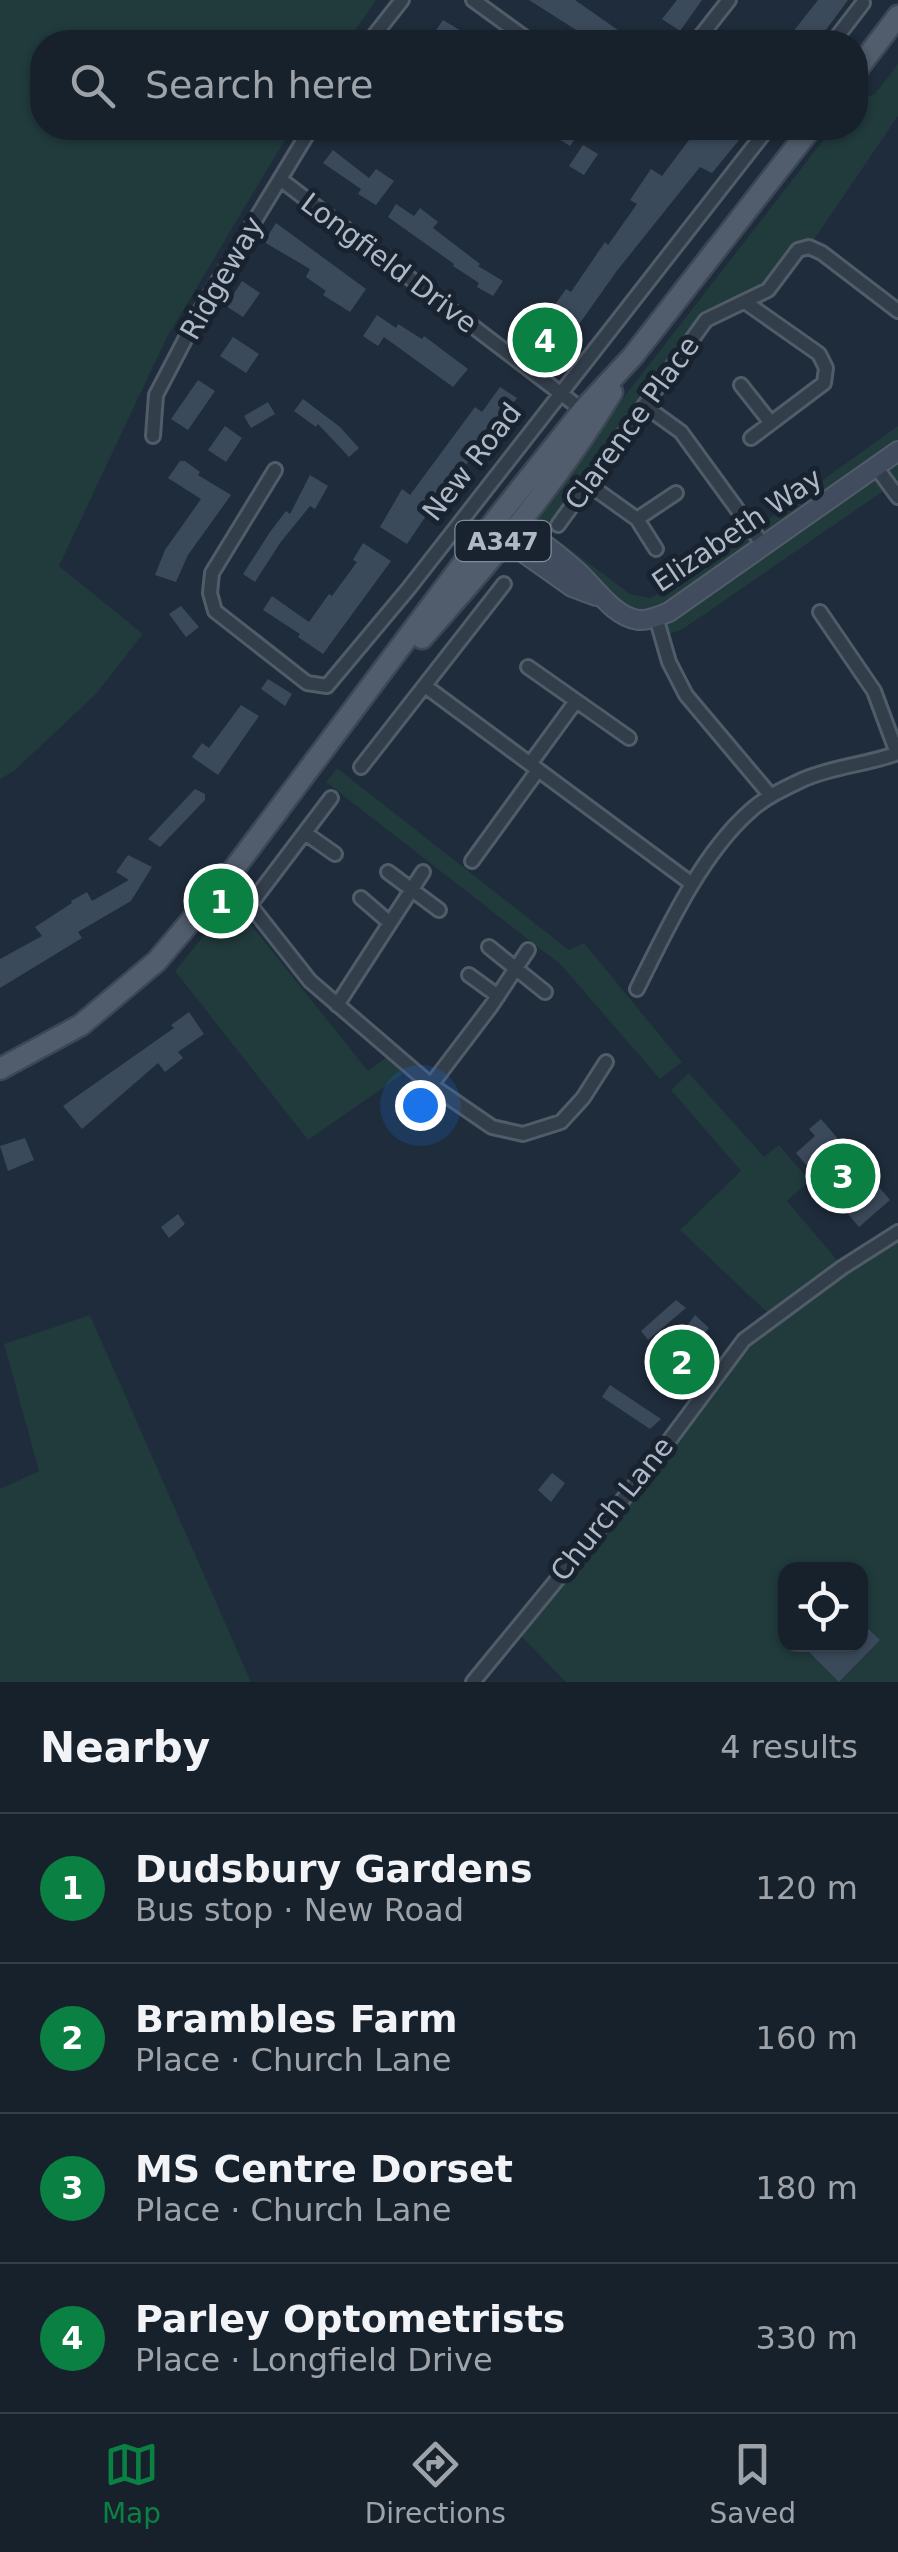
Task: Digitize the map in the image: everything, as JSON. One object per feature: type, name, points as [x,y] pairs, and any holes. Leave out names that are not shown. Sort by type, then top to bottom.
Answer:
[{"type":"main road","points":[[868,34],[894,0]]},
{"type":"main road","points":[[868,55],[898,16]]},
{"type":"main road","points":[[757,196],[792,140]]},
{"type":"main road","name":"A347","points":[[0,1069],[81,1025],[156,961],[228,877],[354,713],[444,614],[633,356],[801,140]]},
{"type":"street","points":[[378,30],[402,0]]},
{"type":"street","points":[[473,0],[515,30]]},
{"type":"street","points":[[705,30],[729,0]]},
{"type":"street","points":[[842,30],[863,4]]},
{"type":"street","name":"Ridgeway","points":[[152,436],[156,396],[200,311],[304,140]]},
{"type":"street","name":"New Road","points":[[274,470],[212,574],[210,593],[216,611],[230,623],[306,683],[327,686],[409,588],[759,140]]},
{"type":"street","name":"Longfield Drive","points":[[280,179],[589,415]]},
{"type":"street","name":"Clarence Place","points":[[558,525],[706,320],[768,290],[798,250],[808,248],[822,254],[898,311]]},
{"type":"street","points":[[744,302],[819,354],[826,368],[824,383],[751,438]]},
{"type":"street","points":[[741,384],[771,423]]},
{"type":"street","points":[[645,406],[680,432],[764,546]]},
{"type":"street","name":"Elizabeth Way","points":[[504,529],[576,571],[601,598],[636,620],[656,617],[669,612],[898,451]]},
{"type":"street","points":[[876,467],[898,497]]},
{"type":"street","points":[[588,484],[637,519],[656,549]]},
{"type":"street","points":[[637,519],[676,493]]},
{"type":"street","points":[[361,768],[504,584]]},
{"type":"street","points":[[637,989],[692,884],[748,813],[770,796],[832,768],[866,765],[897,753],[874,692],[820,612]]},
{"type":"street","points":[[656,617],[668,662],[686,694],[770,796]]},
{"type":"street","points":[[528,667],[629,738]]},
{"type":"street","points":[[425,686],[692,884]]},
{"type":"street","points":[[472,861],[576,701]]},
{"type":"street","points":[[250,905],[332,798]]},
{"type":"street","points":[[304,833],[335,854]]},
{"type":"street","points":[[388,872],[438,910]]},
{"type":"street","points":[[337,1005],[423,872]]},
{"type":"street","points":[[228,877],[310,981],[431,1085],[492,1127],[523,1134],[561,1122],[584,1098],[606,1062]]},
{"type":"street","points":[[362,898],[390,922]]},
{"type":"street","points":[[489,946],[545,992]]},
{"type":"street","points":[[431,1085],[528,950]]},
{"type":"street","points":[[470,976],[498,996]]},
{"type":"street","name":"Church Lane","points":[[473,1682],[648,1468],[744,1340],[898,1232]]},
{"type":"green space","points":[[0,0],[376,0],[355,30],[30,30],[30,140],[285,140],[166,339],[59,566],[143,634],[96,694],[14,771],[0,779]]},
{"type":"green space","points":[[898,64],[898,116],[809,247],[768,290],[706,320],[551,535],[630,594],[650,598],[675,586],[898,426],[898,481],[683,629],[662,637],[656,617],[644,620],[521,530],[824,140],[868,140],[868,96],[875,94]]},
{"type":"green space","points":[[337,768],[569,950],[584,943],[682,1062],[660,1079],[561,965],[326,782]]},
{"type":"green space","points":[[232,901],[368,1071],[388,1056],[403,1074],[308,1140],[175,971]]},
{"type":"green space","points":[[689,1073],[764,1157],[779,1145],[810,1181],[787,1201],[843,1267],[898,1232],[898,1682],[566,1682],[514,1629],[718,1374],[773,1318],[680,1230],[741,1171],[671,1090]]},
{"type":"green space","points":[[90,1315],[251,1682],[0,1682],[0,1489],[39,1471],[4,1344]]},
{"type":"building","points":[[529,0],[575,0],[618,30],[576,30]]},
{"type":"building","points":[[677,0],[702,0],[681,30],[662,19]]},
{"type":"building","points":[[818,0],[848,0],[826,30],[794,30]]},
{"type":"building","points":[[443,20],[460,30],[436,30]]},
{"type":"building","points":[[689,140],[739,140],[712,173],[700,167],[616,272],[551,364],[520,340],[539,316],[544,320],[566,289],[571,292],[605,242],[608,245],[637,204],[630,200],[651,169],[662,176]]},
{"type":"building","points":[[583,145],[598,154],[584,175],[569,166]]},
{"type":"building","points":[[333,150],[369,178],[376,169],[394,181],[376,205],[358,194],[361,189],[323,163]]},
{"type":"building","points":[[396,204],[414,216],[420,208],[438,222],[433,228],[478,266],[503,281],[493,296],[388,217]]},
{"type":"building","points":[[276,223],[366,289],[350,312],[323,295],[326,291],[306,277],[310,269],[264,242]]},
{"type":"building","points":[[242,281],[260,293],[243,317],[226,306]]},
{"type":"building","points":[[377,315],[396,328],[398,324],[422,339],[424,336],[468,369],[453,387],[384,337],[378,346],[363,336]]},
{"type":"building","points":[[233,337],[259,354],[246,373],[220,356]]},
{"type":"building","points":[[198,380],[215,391],[188,430],[171,419]]},
{"type":"building","points":[[500,387],[517,398],[443,497],[440,495],[407,544],[380,527],[402,489],[410,495],[475,407],[482,412]]},
{"type":"building","points":[[303,399],[340,427],[359,448],[349,457],[318,424],[316,427],[294,411]]},
{"type":"building","points":[[268,402],[275,414],[251,428],[244,416]]},
{"type":"building","points":[[225,426],[242,438],[226,462],[208,450]]},
{"type":"building","points":[[180,461],[231,495],[188,555],[176,582],[155,575],[165,550],[201,499],[168,478]]},
{"type":"building","points":[[310,475],[328,486],[315,509],[310,506],[280,543],[255,582],[243,574],[286,511],[290,514]]},
{"type":"building","points":[[363,543],[391,561],[323,654],[263,610],[272,596],[309,622],[357,562],[353,560]]},
{"type":"building","points":[[181,606],[199,627],[186,637],[169,614]]},
{"type":"building","points":[[268,679],[292,694],[285,706],[261,689]]},
{"type":"building","points":[[241,705],[259,716],[218,775],[192,757],[202,743],[209,748]]},
{"type":"building","points":[[195,789],[205,794],[205,800],[160,847],[148,839]]},
{"type":"building","points":[[128,855],[152,867],[131,901],[78,932],[82,938],[0,988],[0,959],[42,936],[35,927],[71,901],[87,892],[92,901],[129,880],[116,872]]},
{"type":"building","points":[[189,1012],[204,1034],[178,1052],[183,1058],[165,1072],[158,1063],[82,1129],[63,1106],[174,1028],[171,1025]]},
{"type":"building","points":[[821,1119],[890,1200],[859,1227],[796,1153],[815,1136],[809,1129]]},
{"type":"building","points":[[25,1138],[34,1160],[8,1171],[0,1146]]},
{"type":"building","points":[[178,1214],[185,1224],[169,1238],[161,1227]]},
{"type":"building","points":[[676,1300],[686,1308],[648,1340],[641,1331]]},
{"type":"building","points":[[695,1315],[709,1328],[686,1355],[701,1365],[692,1377],[663,1358]]},
{"type":"building","points":[[610,1385],[661,1419],[650,1429],[602,1397]]},
{"type":"building","points":[[552,1473],[565,1483],[551,1502],[538,1490]]},
{"type":"building","points":[[868,1629],[880,1640],[839,1682],[809,1652],[868,1652]]},
{"type":"place","name":"Parley Optometrists","points":[[545,340]]},
{"type":"place","name":"Dudsbury Gardens","points":[[221,901]]},
{"type":"place","name":"MS Centre Dorset","points":[[843,1176]]},
{"type":"place","name":"Brambles Farm","points":[[682,1362]]}]
